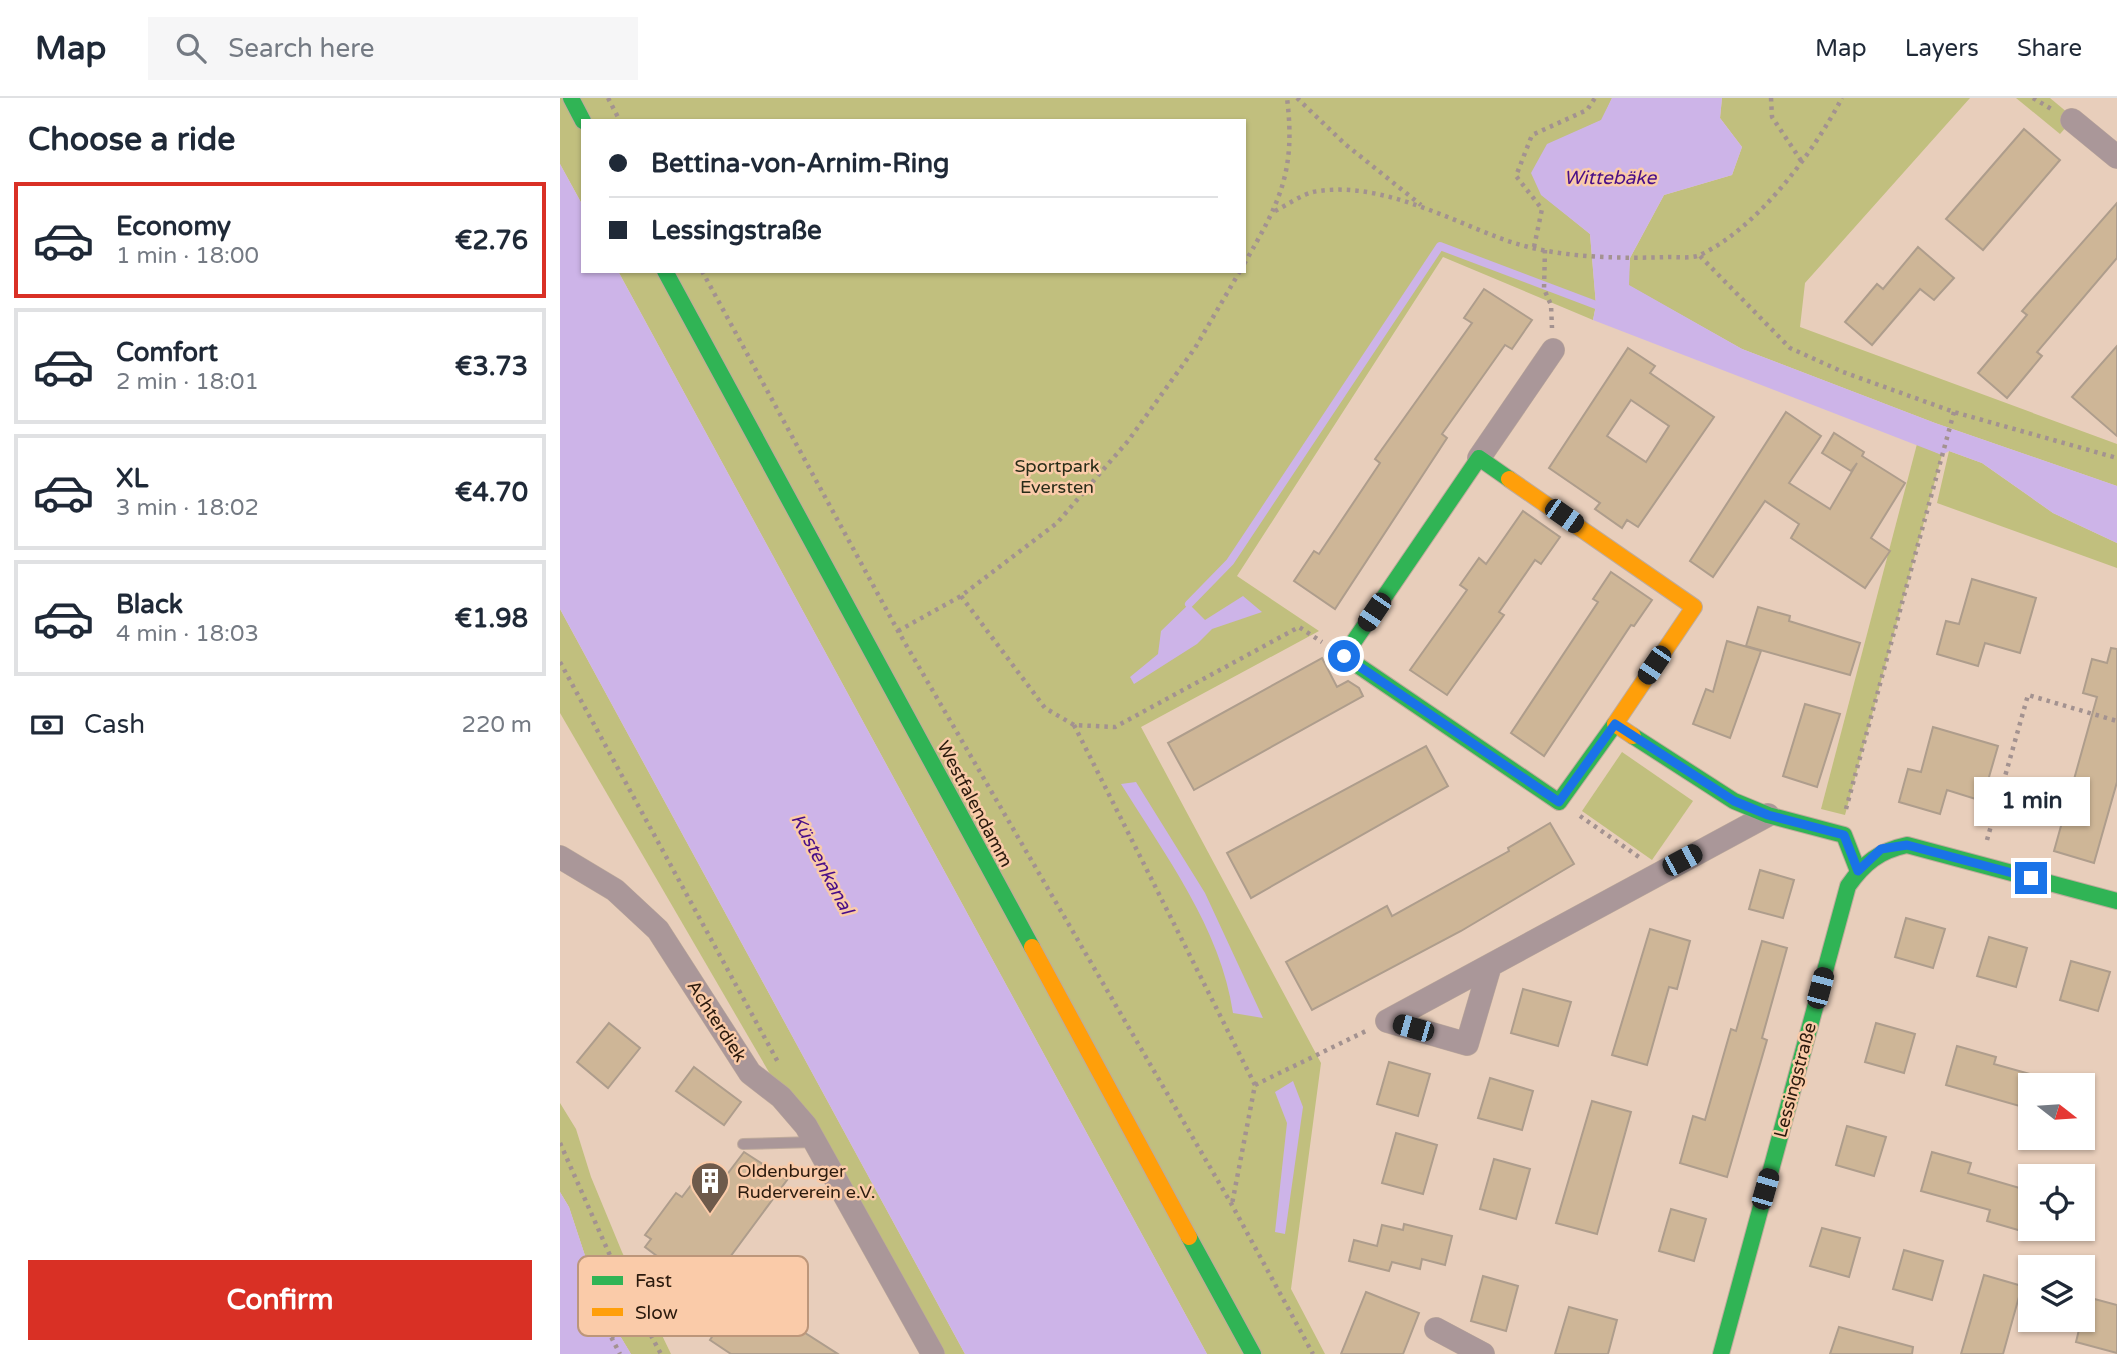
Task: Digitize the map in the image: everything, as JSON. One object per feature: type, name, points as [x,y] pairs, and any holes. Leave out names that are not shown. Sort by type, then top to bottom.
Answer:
[{"type":"street","points":[[571,98],[582,119]]},
{"type":"street","points":[[2072,120],[2117,157]]},
{"type":"street","name":"Westfalendamm","points":[[666,273],[1253,1354]]},
{"type":"street","points":[[1479,458],[1694,607],[1559,802],[1344,656],[1479,458],[1553,350]]},
{"type":"street","points":[[1615,724],[1734,801],[1768,815],[1844,835],[1858,871]]},
{"type":"street","points":[[1387,1021],[1768,815]]},
{"type":"street","name":"Lessingstraße","points":[[1721,1354],[1848,887],[1858,871],[1881,849],[1907,845],[2117,901]]},
{"type":"street","name":"Achterdiek","points":[[560,857],[615,890],[658,930],[750,1073],[781,1097],[817,1142],[933,1354]]},
{"type":"street","points":[[1387,1021],[1467,1044],[1490,965]]},
{"type":"street","points":[[1436,1329],[1483,1354]]},
{"type":"lane","points":[[743,1144],[817,1142]]},
{"type":"path","points":[[608,98],[619,119]]},
{"type":"path","points":[[1246,261],[1275,211],[1288,170],[1290,126],[1287,98]]},
{"type":"path","points":[[1297,98],[1345,144],[1422,205]]},
{"type":"path","points":[[1534,247],[1542,209],[1516,176],[1532,135],[1587,110],[1595,98]]},
{"type":"path","points":[[1771,98],[1772,117],[1802,162]]},
{"type":"path","points":[[1275,211],[1312,192],[1349,190],[1422,205],[1500,238],[1545,250],[1635,258],[1700,256],[1746,224],[1802,162],[1842,98]]},
{"type":"path","points":[[1545,250],[1544,289],[1550,305],[1553,350]]},
{"type":"path","points":[[1700,256],[1790,348],[1953,415],[2117,458]]},
{"type":"path","points":[[703,273],[898,631],[1232,1205],[1313,1354]]},
{"type":"path","points":[[898,631],[961,596],[1057,523],[1128,441],[1195,348],[1239,273]]},
{"type":"path","points":[[1844,835],[1845,815],[1953,415]]},
{"type":"path","points":[[961,596],[1045,709],[1074,725],[1115,727],[1299,628],[1344,656]]},
{"type":"path","points":[[560,662],[781,1069]]},
{"type":"path","points":[[1980,864],[2028,695],[2077,713],[2117,721]]},
{"type":"path","points":[[1074,725],[1255,1085],[1232,1205]]},
{"type":"path","points":[[1559,802],[1660,872]]},
{"type":"path","points":[[1255,1085],[1387,1021]]},
{"type":"path","points":[[560,1143],[610,1256]]},
{"type":"path","points":[[651,1336],[661,1354]]},
{"type":"path","points":[[611,1337],[620,1354]]},
{"type":"green space","name":"Sportpark Eversten","points":[[560,98],[1612,98],[1602,120],[1547,145],[1542,195],[1590,234],[1596,305],[1593,320],[1443,257],[1237,576],[1319,631],[1141,727],[1321,1063],[1291,1289],[1325,1354],[1207,1354],[619,273],[1246,273],[1246,119],[581,119],[581,202],[560,164]]},
{"type":"green space","points":[[1722,98],[1970,98],[1805,283],[1800,327],[2117,444],[2117,486],[1935,423],[1742,349],[1628,285],[1630,258],[1664,195],[1732,175],[1742,147],[1720,118]]},
{"type":"green space","points":[[2016,98],[2050,98],[2074,118],[2060,134]]},
{"type":"green space","points":[[1917,444],[1942,455],[1845,815],[1821,809]]},
{"type":"green space","points":[[1949,451],[1982,463],[2053,513],[2117,543],[2117,568],[1937,503]]},
{"type":"green space","points":[[560,609],[965,1354],[933,1354],[560,713]]},
{"type":"green space","points":[[1622,752],[1693,801],[1652,860],[1582,811]]},
{"type":"green space","points":[[560,1103],[576,1129],[591,1177],[624,1256],[585,1256],[569,1207],[560,1192]]},
{"type":"green space","points":[[620,1336],[662,1336],[671,1354],[631,1354]]},
{"type":"water","name":"Wittebäke","points":[[1612,98],[1722,98],[1720,118],[1742,147],[1732,175],[1664,195],[1630,258],[1629,285],[1742,349],[1935,423],[2117,486],[2117,543],[2053,513],[1982,463],[1949,451],[1942,455],[1593,320],[1596,305],[1590,234],[1541,195],[1531,173],[1547,144],[1601,120]]},
{"type":"water","name":"Küstenkanal","points":[[560,164],[581,202],[581,273],[619,273],[1207,1354],[965,1354],[560,609]]},
{"type":"water","points":[[1243,596],[1262,612],[1212,629],[1197,644],[1134,684],[1130,677],[1158,654],[1161,631],[1189,604],[1205,620]]},
{"type":"water","points":[[1136,782],[1205,893],[1263,1018],[1233,1013],[1227,982],[1204,922],[1173,866],[1121,784]]},
{"type":"water","points":[[1293,1081],[1303,1107],[1285,1234],[1275,1232],[1287,1123],[1275,1092]]},
{"type":"water","points":[[560,1192],[569,1207],[585,1256],[578,1256],[578,1336],[620,1336],[631,1354],[560,1354]]},
{"type":"building","points":[[2024,129],[2060,160],[1983,250],[1946,219]]},
{"type":"building","points":[[2117,203],[2117,258],[2037,352],[2042,356],[2007,398],[1978,373],[2027,315],[2022,311]]},
{"type":"building","points":[[1918,247],[1954,278],[1934,300],[1920,289],[1872,345],[1845,322],[1877,284],[1883,289]]},
{"type":"building","points":[[1484,289],[1532,320],[1512,349],[1505,345],[1442,434],[1447,438],[1335,609],[1294,581],[1314,551],[1319,554],[1380,463],[1375,459],[1472,323],[1464,318]]},
{"type":"building","points":[[2117,346],[2117,436],[2072,397]]},
{"type":"building","points":[[1628,348],[1655,366],[1650,373],[1714,417],[1638,527],[1627,520],[1622,528],[1595,509],[1600,503],[1549,468]],"holes":[[[1631,400],[1669,426],[1646,462],[1607,436]]]},
{"type":"building","points":[[1786,412],[1821,436],[1789,483],[1830,509],[1857,463],[1851,471],[1822,453],[1834,433],[1864,452],[1862,456],[1905,483],[1871,538],[1890,551],[1865,588],[1791,538],[1799,524],[1765,501],[1713,577],[1690,561]]},
{"type":"building","points":[[1523,511],[1560,537],[1541,564],[1535,560],[1499,612],[1504,615],[1447,695],[1410,670],[1467,590],[1460,585],[1479,558],[1486,564]]},
{"type":"building","points":[[1611,572],[1652,600],[1634,626],[1631,625],[1544,756],[1511,733],[1598,602],[1593,599]]},
{"type":"building","points":[[1972,579],[2036,598],[2020,653],[1985,643],[1978,666],[1937,654],[1946,621],[1959,624]]},
{"type":"building","points":[[1758,607],[1790,616],[1789,621],[1860,643],[1850,675],[1746,646]]},
{"type":"building","points":[[1727,641],[1761,651],[1730,738],[1693,724],[1706,689],[1713,692]]},
{"type":"building","points":[[2111,648],[2117,649],[2117,782],[2094,863],[2054,851],[2097,697],[2083,693],[2092,659],[2107,663]]},
{"type":"building","points":[[1322,658],[1337,687],[1348,681],[1359,688],[1363,696],[1194,790],[1168,743]]},
{"type":"building","points":[[1805,704],[1840,714],[1817,787],[1783,776]]},
{"type":"building","points":[[1933,727],[1998,746],[1982,801],[1947,790],[1940,814],[1899,802],[1908,769],[1921,772]]},
{"type":"building","points":[[1426,746],[1448,786],[1251,898],[1227,853]]},
{"type":"building","points":[[1550,823],[1574,864],[1461,931],[1312,1010],[1286,962],[1387,906],[1392,916],[1509,851],[1508,848]]},
{"type":"building","points":[[1760,870],[1794,880],[1783,918],[1749,909]]},
{"type":"building","points":[[1906,918],[1945,929],[1933,968],[1895,957]]},
{"type":"building","points":[[1650,929],[1690,941],[1677,989],[1669,987],[1647,1065],[1612,1055]]},
{"type":"building","points":[[1989,937],[2027,948],[2016,987],[1977,976]]},
{"type":"building","points":[[1762,941],[1787,948],[1762,1038],[1767,1040],[1727,1177],[1680,1163],[1693,1116],[1705,1120],[1731,1029],[1736,1031]]},
{"type":"building","points":[[2071,961],[2110,972],[2098,1011],[2060,1000]]},
{"type":"building","points":[[1523,989],[1571,1002],[1558,1046],[1511,1033]]},
{"type":"building","points":[[609,1023],[640,1048],[608,1088],[577,1062]]},
{"type":"building","points":[[1876,1023],[1915,1034],[1904,1073],[1865,1062]]},
{"type":"building","points":[[1957,1046],[1996,1057],[1994,1064],[2026,1073],[2018,1073],[2018,1106],[1946,1085]]},
{"type":"building","points":[[1389,1062],[1430,1074],[1418,1116],[1377,1104]]},
{"type":"building","points":[[694,1067],[741,1102],[724,1125],[676,1091]]},
{"type":"building","points":[[1490,1078],[1533,1091],[1522,1130],[1478,1118]]},
{"type":"building","points":[[1592,1101],[1631,1112],[1597,1234],[1556,1223]]},
{"type":"building","points":[[1847,1126],[1886,1137],[1874,1176],[1836,1165]]},
{"type":"building","points":[[1396,1133],[1437,1145],[1423,1194],[1382,1183]]},
{"type":"building","name":"Oldenburger Ruderverein e.V.","points":[[744,1152],[787,1180],[731,1256],[657,1256],[645,1247],[651,1239],[645,1235],[676,1193],[682,1197],[695,1180],[713,1193]]},
{"type":"building","points":[[1932,1152],[1971,1163],[1968,1173],[2018,1188],[2018,1230],[1987,1221],[1990,1210],[1921,1191]]},
{"type":"building","points":[[1494,1159],[1530,1169],[1516,1219],[1480,1209]]},
{"type":"building","points":[[1671,1209],[1706,1219],[1694,1261],[1659,1251]]},
{"type":"building","points":[[1404,1224],[1452,1236],[1445,1265],[1422,1259],[1420,1269],[1392,1262],[1389,1271],[1349,1261],[1354,1240],[1377,1246],[1382,1225],[1403,1230]]},
{"type":"building","points":[[1822,1228],[1860,1238],[1849,1277],[1810,1266]]},
{"type":"building","points":[[1904,1250],[1943,1261],[1932,1300],[1893,1289]]},
{"type":"building","points":[[1984,1275],[2018,1285],[2018,1300],[2003,1354],[1961,1354]]},
{"type":"building","points":[[1483,1276],[1518,1286],[1506,1331],[1471,1321]]},
{"type":"building","points":[[1366,1292],[1419,1313],[1403,1354],[1341,1354]]},
{"type":"building","points":[[2095,1299],[2117,1305],[2117,1353],[2076,1342],[2078,1332],[2095,1332]]},
{"type":"building","points":[[1569,1307],[1617,1320],[1608,1354],[1555,1354]]},
{"type":"building","points":[[1839,1327],[1913,1347],[1912,1354],[1830,1354]]},
{"type":"building","name":"Oldenburger Ruderverein e.V.","points":[[808,1335],[838,1354],[731,1354],[710,1340],[713,1336]]},
{"type":"waterway","points":[[1189,604],[1230,562],[1440,246],[1596,305]]},
{"type":"traffic: fast","points":[[571,98],[582,119]]},
{"type":"traffic: fast","points":[[666,273],[1032,947]]},
{"type":"traffic: fast","points":[[1509,479],[1479,458],[1344,656],[1559,802],[1615,724]]},
{"type":"traffic: fast","points":[[1633,736],[1734,801],[1768,815],[1844,835],[1858,871]]},
{"type":"traffic: fast","points":[[1721,1354],[1848,886],[1860,871],[1880,855],[1907,845],[2117,901]]},
{"type":"traffic: fast","points":[[1189,1237],[1253,1354]]},
{"type":"traffic: slow","points":[[1509,479],[1694,607],[1615,724],[1633,736]]},
{"type":"traffic: slow","points":[[1032,947],[1189,1237]]},
{"type":"place","name":"Oldenburger Ruderverein e.V.","points":[[710,1215]]},
{"type":"route","points":[[1344,656],[1559,802],[1615,724],[1734,801],[1768,815],[1844,835],[1858,871],[1881,849],[1907,845],[2031,878]]}]
